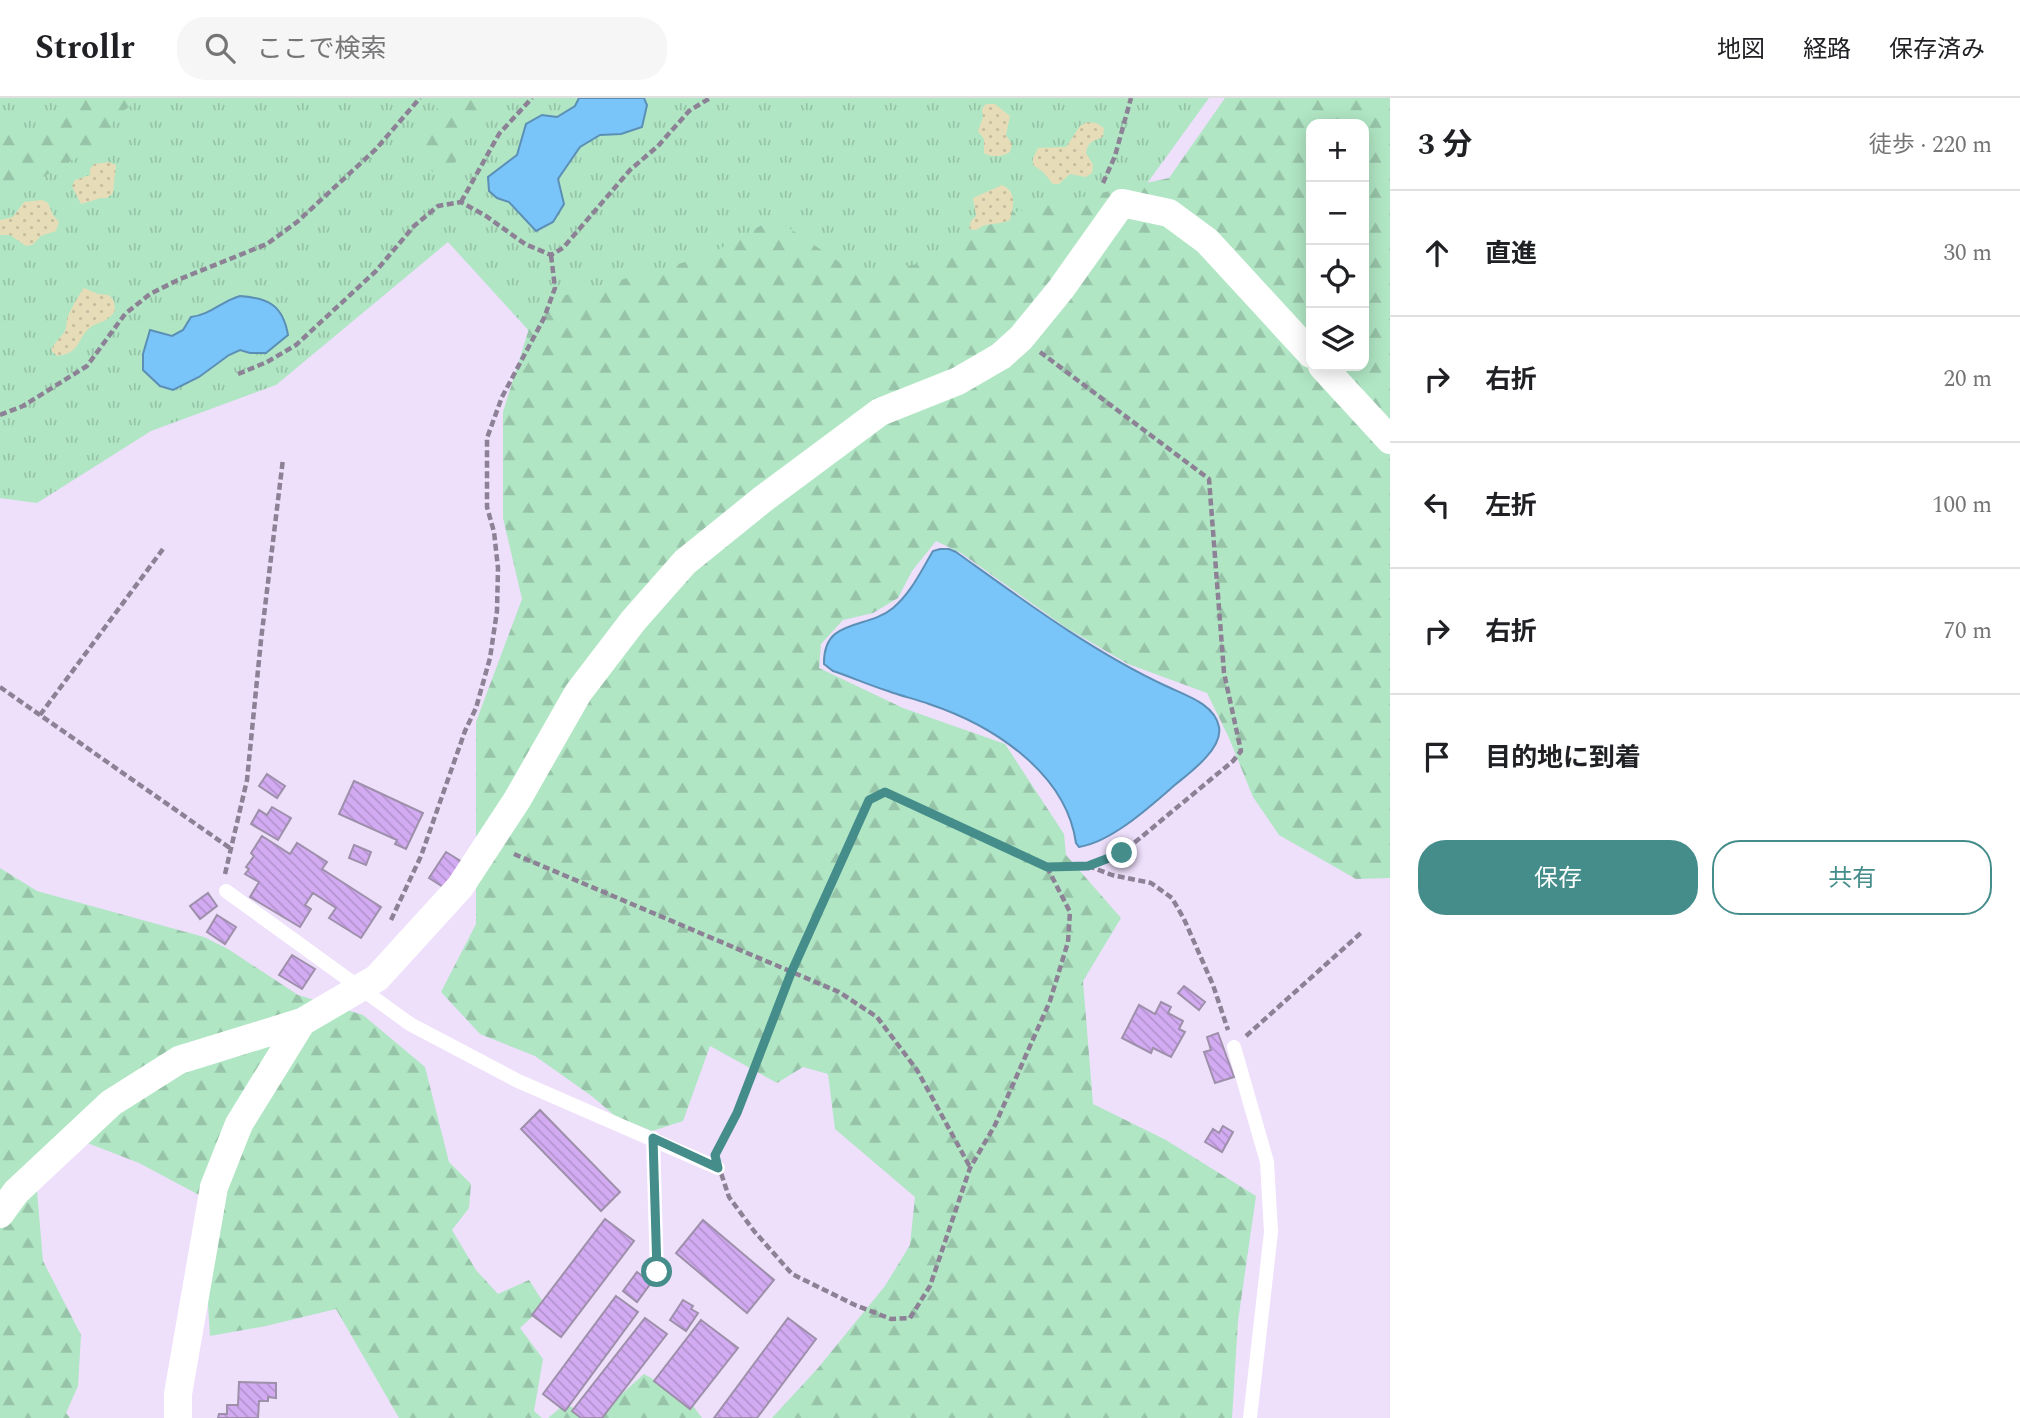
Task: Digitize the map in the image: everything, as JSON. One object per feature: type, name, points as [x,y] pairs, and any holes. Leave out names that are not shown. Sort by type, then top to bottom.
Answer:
[{"type":"street","points":[[0,1214],[16,1192],[111,1103],[179,1060],[302,1022],[377,978],[460,887],[517,800],[578,693],[632,621],[685,562],[763,499],[880,412],[958,381],[1001,356],[1021,338],[1061,289],[1122,203],[1169,213],[1207,241],[1306,349]]},
{"type":"street","points":[[1327,371],[1390,440]]},
{"type":"street","points":[[178,1418],[178,1394],[214,1187],[239,1124],[302,1022]]},
{"type":"lane","points":[[226,891],[410,1024],[518,1081],[718,1168]]},
{"type":"lane","points":[[1234,1047],[1267,1162],[1271,1232],[1250,1418]]},
{"type":"lane","points":[[653,1138],[657,1272]]},
{"type":"path","points":[[0,415],[23,406],[88,366],[125,314],[150,294],[267,244],[297,222],[376,149],[420,98]]},
{"type":"path","points":[[461,202],[499,134],[532,98]]},
{"type":"path","points":[[551,256],[563,248],[630,170],[658,146],[689,111],[709,98]]},
{"type":"path","points":[[1102,184],[1115,156],[1131,98]]},
{"type":"path","points":[[238,374],[267,362],[296,345],[376,271],[414,226],[438,206],[461,202],[525,244],[551,256]]},
{"type":"path","points":[[389,924],[421,856],[465,731],[476,708],[490,658],[497,611],[498,568],[494,533],[487,507],[488,438],[502,397],[544,317],[555,288],[551,256]]},
{"type":"path","points":[[1021,338],[1209,479],[1224,673],[1241,751],[1122,853],[1088,866],[1047,867],[885,792],[869,800],[791,973],[737,1113],[715,1155],[729,1197],[754,1231],[792,1274],[855,1305],[891,1318],[910,1318],[930,1286],[970,1168],[995,1125],[1050,1001],[1068,942],[1070,912],[1047,867]]},
{"type":"path","points":[[226,891],[225,875],[230,848],[247,780],[283,459]]},
{"type":"path","points":[[40,715],[163,549]]},
{"type":"path","points":[[0,687],[230,848]]},
{"type":"path","points":[[489,843],[839,992],[877,1017],[917,1070],[970,1168]]},
{"type":"path","points":[[1088,866],[1112,875],[1151,883],[1172,898],[1213,985],[1234,1047],[1362,932]]},
{"type":"green space","points":[[0,98],[1209,98],[1064,298],[541,344],[448,242],[276,385],[151,431],[37,503],[0,498]]},
{"type":"green space","points":[[67,98],[141,98],[118,115],[97,146],[29,185],[0,195],[0,133],[15,136],[54,133],[70,106]]},
{"type":"green space","points":[[468,98],[505,98],[496,112],[469,133],[454,166],[439,173],[426,170],[415,145],[434,126],[437,107]]},
{"type":"green space","points":[[1225,98],[1390,98],[1390,878],[1356,879],[1279,835],[1253,797],[1207,693],[1128,664],[1065,627],[961,553],[936,541],[912,571],[898,598],[873,613],[843,620],[821,644],[819,668],[903,708],[1005,744],[1064,834],[1066,855],[1121,918],[1083,981],[1093,1104],[1166,1140],[1256,1196],[1238,1321],[1232,1418],[772,1418],[818,1368],[885,1286],[910,1245],[915,1197],[835,1129],[828,1074],[803,1067],[777,1083],[710,1046],[683,1121],[652,1131],[615,1116],[535,1056],[480,1034],[441,992],[476,924],[476,722],[522,599],[503,518],[503,412],[537,303],[707,256],[774,218],[860,276],[936,260],[1006,214],[1169,178]]},
{"type":"green space","points":[[0,868],[37,891],[204,937],[228,949],[298,995],[363,1015],[425,1067],[449,1162],[471,1184],[469,1208],[452,1230],[476,1270],[498,1294],[529,1280],[545,1305],[520,1328],[543,1359],[534,1411],[542,1418],[399,1418],[336,1309],[210,1336],[207,1288],[216,1204],[139,1163],[85,1142],[37,1191],[43,1261],[81,1335],[78,1386],[66,1413],[70,1418],[0,1418]]},
{"type":"green space","points":[[644,1374],[688,1399],[702,1418],[595,1418]]},
{"type":"green space","points":[[565,1404],[595,1418],[548,1418]]},
{"type":"sand","points":[[986,104],[995,104],[1010,116],[1006,135],[1012,144],[1010,152],[1004,155],[984,153],[984,139],[978,131],[983,117],[982,109]]},
{"type":"sand","points":[[1087,122],[1104,128],[1103,137],[1091,142],[1087,149],[1086,153],[1093,165],[1092,173],[1086,177],[1070,174],[1059,184],[1053,184],[1033,165],[1038,148],[1066,147],[1080,126]]},
{"type":"sand","points":[[109,162],[116,165],[113,193],[107,198],[81,204],[72,186],[75,180],[90,175],[94,164]]},
{"type":"sand","points":[[1002,185],[1012,196],[1010,220],[985,225],[976,230],[969,229],[976,216],[973,198]]},
{"type":"sand","points":[[42,200],[48,203],[59,222],[56,231],[41,236],[32,245],[26,246],[10,235],[0,235],[0,220],[13,217],[24,202]]},
{"type":"sand","points":[[84,288],[109,295],[114,301],[115,311],[106,320],[86,331],[71,352],[57,356],[51,350],[65,331],[68,316]]},
{"type":"water","points":[[579,98],[644,98],[647,105],[642,127],[621,134],[600,135],[580,147],[558,179],[564,204],[553,222],[536,231],[509,202],[497,198],[489,191],[488,177],[517,155],[526,124],[542,115],[557,117],[575,106]]},
{"type":"water","points":[[240,296],[259,299],[273,305],[286,325],[288,335],[266,353],[240,350],[229,355],[199,377],[173,390],[160,386],[143,370],[143,354],[150,330],[172,336],[183,330],[191,317],[204,314]]},
{"type":"water","points":[[940,549],[956,552],[1058,624],[1111,657],[1205,706],[1216,719],[1219,735],[1205,759],[1131,822],[1105,838],[1079,847],[1058,794],[1042,773],[1001,738],[953,713],[833,671],[824,664],[826,649],[839,631],[883,615],[893,608],[910,589],[933,551]]},
{"type":"building","points":[[267,774],[285,786],[277,798],[259,786]]},
{"type":"building","points":[[354,781],[423,813],[406,849],[395,844],[397,840],[339,814]]},
{"type":"building","points":[[272,807],[291,818],[278,840],[251,824],[259,810],[267,815]]},
{"type":"building","points":[[262,836],[290,854],[297,843],[327,862],[322,869],[381,907],[361,938],[329,918],[336,908],[313,893],[305,905],[311,909],[300,927],[250,897],[259,882],[245,874],[249,869],[246,867]]},
{"type":"building","points":[[354,845],[371,852],[366,865],[349,858]]},
{"type":"building","points":[[446,852],[464,863],[448,890],[429,878]]},
{"type":"building","points":[[208,893],[217,906],[200,919],[190,906]]},
{"type":"building","points":[[217,915],[236,927],[225,944],[207,932]]},
{"type":"building","points":[[292,955],[315,969],[302,989],[279,975]]},
{"type":"building","points":[[1184,986],[1205,1002],[1199,1010],[1178,993]]},
{"type":"building","points":[[1161,1002],[1171,1007],[1168,1013],[1183,1021],[1179,1029],[1185,1032],[1171,1057],[1153,1048],[1151,1053],[1122,1038],[1139,1005],[1155,1014]]},
{"type":"building","points":[[1218,1033],[1234,1077],[1215,1083],[1204,1052],[1211,1050],[1207,1037]]},
{"type":"building","points":[[540,1110],[620,1192],[601,1211],[521,1129]]},
{"type":"building","points":[[1223,1126],[1233,1132],[1222,1152],[1205,1142],[1213,1129],[1219,1133]]},
{"type":"building","points":[[605,1219],[634,1241],[561,1337],[532,1315]]},
{"type":"building","points":[[703,1220],[774,1280],[747,1313],[676,1253]]},
{"type":"building","points":[[637,1272],[651,1283],[637,1302],[623,1291]]},
{"type":"building","points":[[616,1296],[638,1312],[565,1411],[543,1394]]},
{"type":"building","points":[[683,1300],[698,1313],[686,1331],[670,1320]]},
{"type":"building","points":[[645,1318],[667,1334],[602,1418],[581,1418],[572,1411]]},
{"type":"building","points":[[788,1318],[816,1339],[757,1418],[714,1418]]},
{"type":"building","points":[[701,1320],[738,1348],[690,1409],[654,1381]]},
{"type":"building","points":[[239,1382],[276,1383],[276,1398],[268,1397],[268,1401],[259,1401],[258,1418],[218,1418],[219,1414],[227,1414],[227,1405],[238,1405]]},
{"type":"route","points":[[657,1272],[653,1138],[718,1168],[715,1155],[737,1113],[791,973],[869,800],[885,792],[1047,867],[1088,866],[1122,853]]}]
